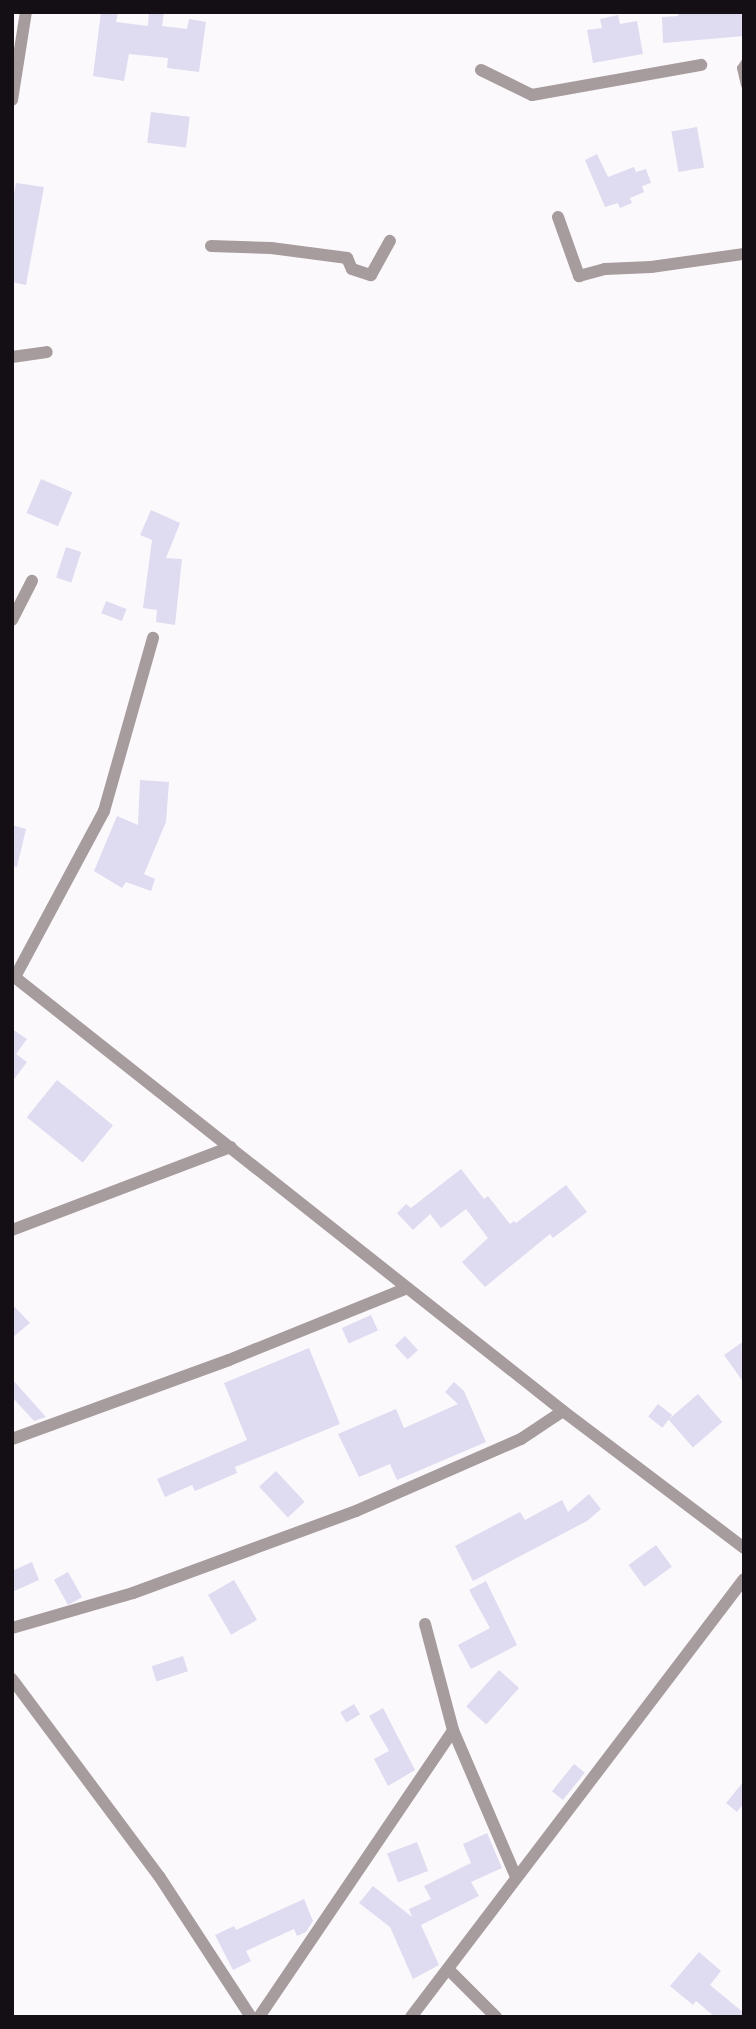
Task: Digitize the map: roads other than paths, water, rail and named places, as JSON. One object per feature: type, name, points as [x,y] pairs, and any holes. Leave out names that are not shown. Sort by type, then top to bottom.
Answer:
[{"type":"street","points":[[12,100],[26,12]]},
{"type":"street","points":[[481,70],[532,95],[701,65]]},
{"type":"street","points":[[558,218],[579,276],[605,269],[651,267],[744,254]]},
{"type":"street","points":[[211,246],[271,248],[347,258],[352,269],[371,275],[390,241]]},
{"type":"street","points":[[12,356],[47,352]]},
{"type":"street","points":[[12,620],[32,581]]},
{"type":"street","points":[[153,638],[104,811],[14,976],[563,1411],[744,1548]]},
{"type":"street","points":[[12,1230],[231,1147]]},
{"type":"street","points":[[12,1439],[229,1360],[407,1288]]},
{"type":"street","points":[[12,1628],[133,1592],[356,1511],[521,1439],[563,1411]]},
{"type":"street","points":[[411,2017],[744,1579]]},
{"type":"street","points":[[425,1624],[453,1730],[516,1877]]},
{"type":"street","points":[[12,1679],[159,1875],[251,2017]]},
{"type":"street","points":[[259,2017],[453,1730]]},
{"type":"street","points":[[448,1969],[496,2017]]},
{"type":"lane","points":[[744,62],[740,68],[744,86]]}]
